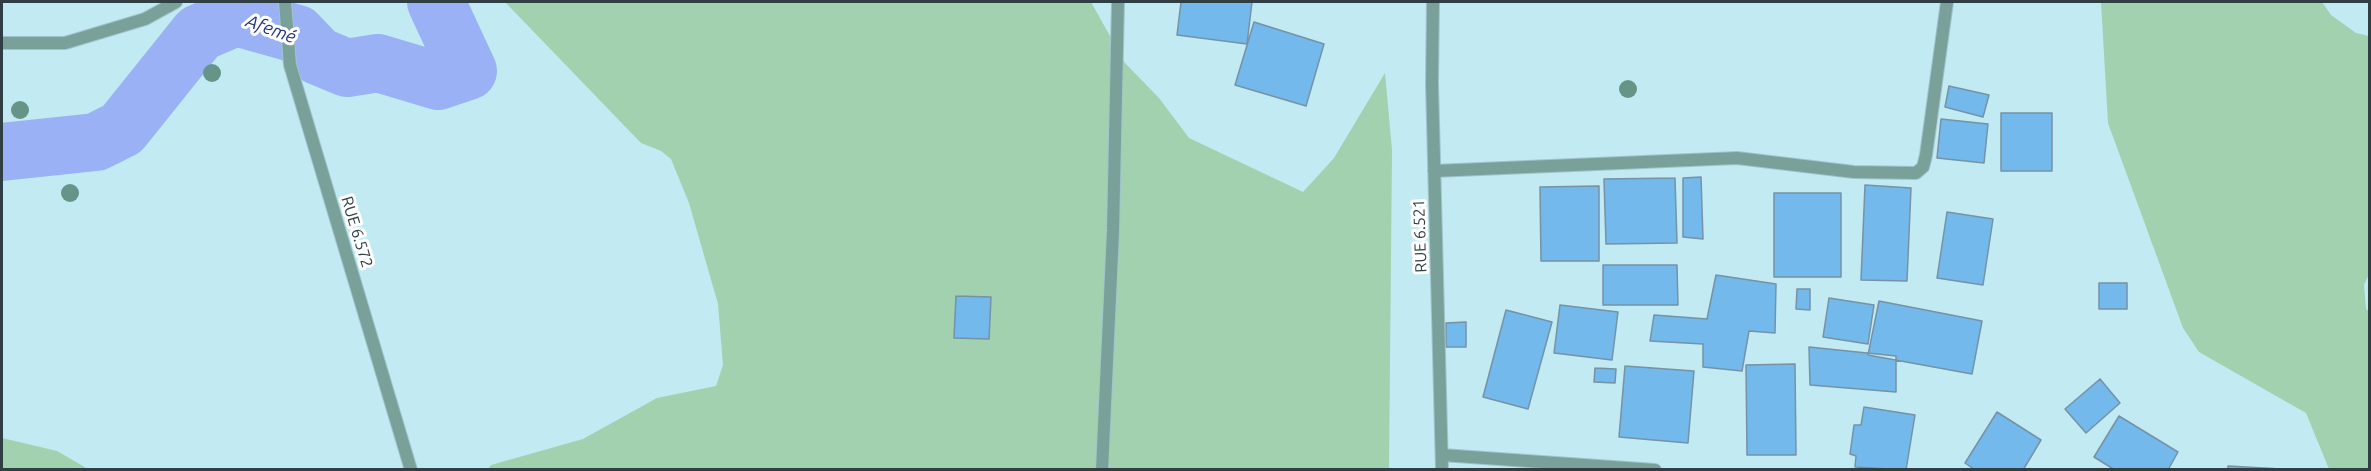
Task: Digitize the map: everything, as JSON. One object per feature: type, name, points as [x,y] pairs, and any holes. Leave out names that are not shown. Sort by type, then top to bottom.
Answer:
[{"type":"street","points":[[2,43],[65,43],[145,19],[176,2]]},
{"type":"street","name":"RUE 6.572","points":[[285,2],[290,65],[411,470]]},
{"type":"street","points":[[1102,470],[1113,231],[1118,2]]},
{"type":"street","name":"RUE 6.521","points":[[1433,2],[1434,171],[1442,470]]},
{"type":"street","points":[[1434,171],[1737,158],[1854,172],[1916,173],[1923,167],[1926,155],[1947,2]]},
{"type":"street","points":[[1442,455],[1655,470]]},
{"type":"green space","points":[[505,2],[1091,2],[1125,63],[1159,98],[1189,138],[1303,192],[1334,158],[1385,73],[1392,150],[1389,469],[487,470],[491,465],[583,439],[657,398],[716,386],[723,365],[718,304],[689,203],[671,159],[661,151],[641,143]]},
{"type":"green space","points":[[2101,2],[2322,2],[2331,15],[2356,33],[2369,36],[2370,272],[2364,285],[2366,309],[2370,312],[2369,469],[2329,469],[2306,413],[2199,352],[2183,328],[2108,123]]},
{"type":"green space","points":[[2,438],[57,451],[88,469],[2,469]]},
{"type":"building","points":[[1181,2],[1252,2],[1247,44],[1177,35]]},
{"type":"building","points":[[1254,22],[1324,44],[1306,106],[1235,85]]},
{"type":"building","points":[[1949,86],[1989,95],[1983,117],[1945,107]]},
{"type":"building","points":[[2001,113],[2052,113],[2052,171],[2001,171]]},
{"type":"building","points":[[1941,119],[1988,124],[1984,163],[1937,158]]},
{"type":"building","points":[[1701,177],[1703,239],[1683,237],[1683,178]]},
{"type":"building","points":[[1675,178],[1677,243],[1606,244],[1604,179]]},
{"type":"building","points":[[1865,185],[1911,188],[1907,281],[1861,280]]},
{"type":"building","points":[[1599,186],[1599,261],[1541,261],[1540,187]]},
{"type":"building","points":[[1774,193],[1841,193],[1841,277],[1774,277]]},
{"type":"building","points":[[1947,212],[1993,219],[1983,285],[1937,278]]},
{"type":"building","points":[[1603,265],[1677,265],[1678,305],[1603,305]]},
{"type":"building","points":[[1716,275],[1776,284],[1775,333],[1749,331],[1742,371],[1703,367],[1703,344],[1650,341],[1654,315],[1707,319]]},
{"type":"building","points":[[2099,283],[2127,283],[2127,309],[2099,309]]},
{"type":"building","points":[[1797,289],[1810,289],[1810,310],[1796,309]]},
{"type":"building","points":[[956,296],[991,297],[989,339],[954,338]]},
{"type":"building","points":[[1829,298],[1874,305],[1868,344],[1823,337]]},
{"type":"building","points":[[1879,301],[1982,321],[1972,374],[1868,355]]},
{"type":"building","points":[[1560,305],[1618,312],[1612,360],[1554,353]]},
{"type":"building","points":[[1506,310],[1552,322],[1528,409],[1483,397]]},
{"type":"building","points":[[1466,322],[1466,347],[1446,347],[1446,323]]},
{"type":"building","points":[[1809,347],[1896,356],[1896,392],[1810,385]]},
{"type":"building","points":[[1795,364],[1796,455],[1747,455],[1746,365]]},
{"type":"building","points":[[1625,366],[1694,371],[1688,443],[1619,437]]},
{"type":"building","points":[[1595,368],[1616,369],[1615,383],[1594,382]]},
{"type":"building","points":[[2100,379],[2120,403],[2086,433],[2065,409]]},
{"type":"building","points":[[1864,407],[1915,415],[1906,470],[1855,467],[1856,456],[1850,454],[1854,425],[1861,425]]},
{"type":"building","points":[[1997,412],[2041,440],[2023,470],[1975,470],[1965,463]]},
{"type":"building","points":[[2119,416],[2178,452],[2168,470],[2115,470],[2094,457]]},
{"type":"building","points":[[2228,466],[2299,470],[2228,470]]},
{"type":"waterway","name":"Afemé","points":[[2,152],[96,142],[122,129],[199,33],[236,17],[297,34],[318,56],[347,68],[378,63],[438,81],[468,71],[436,2]]}]
